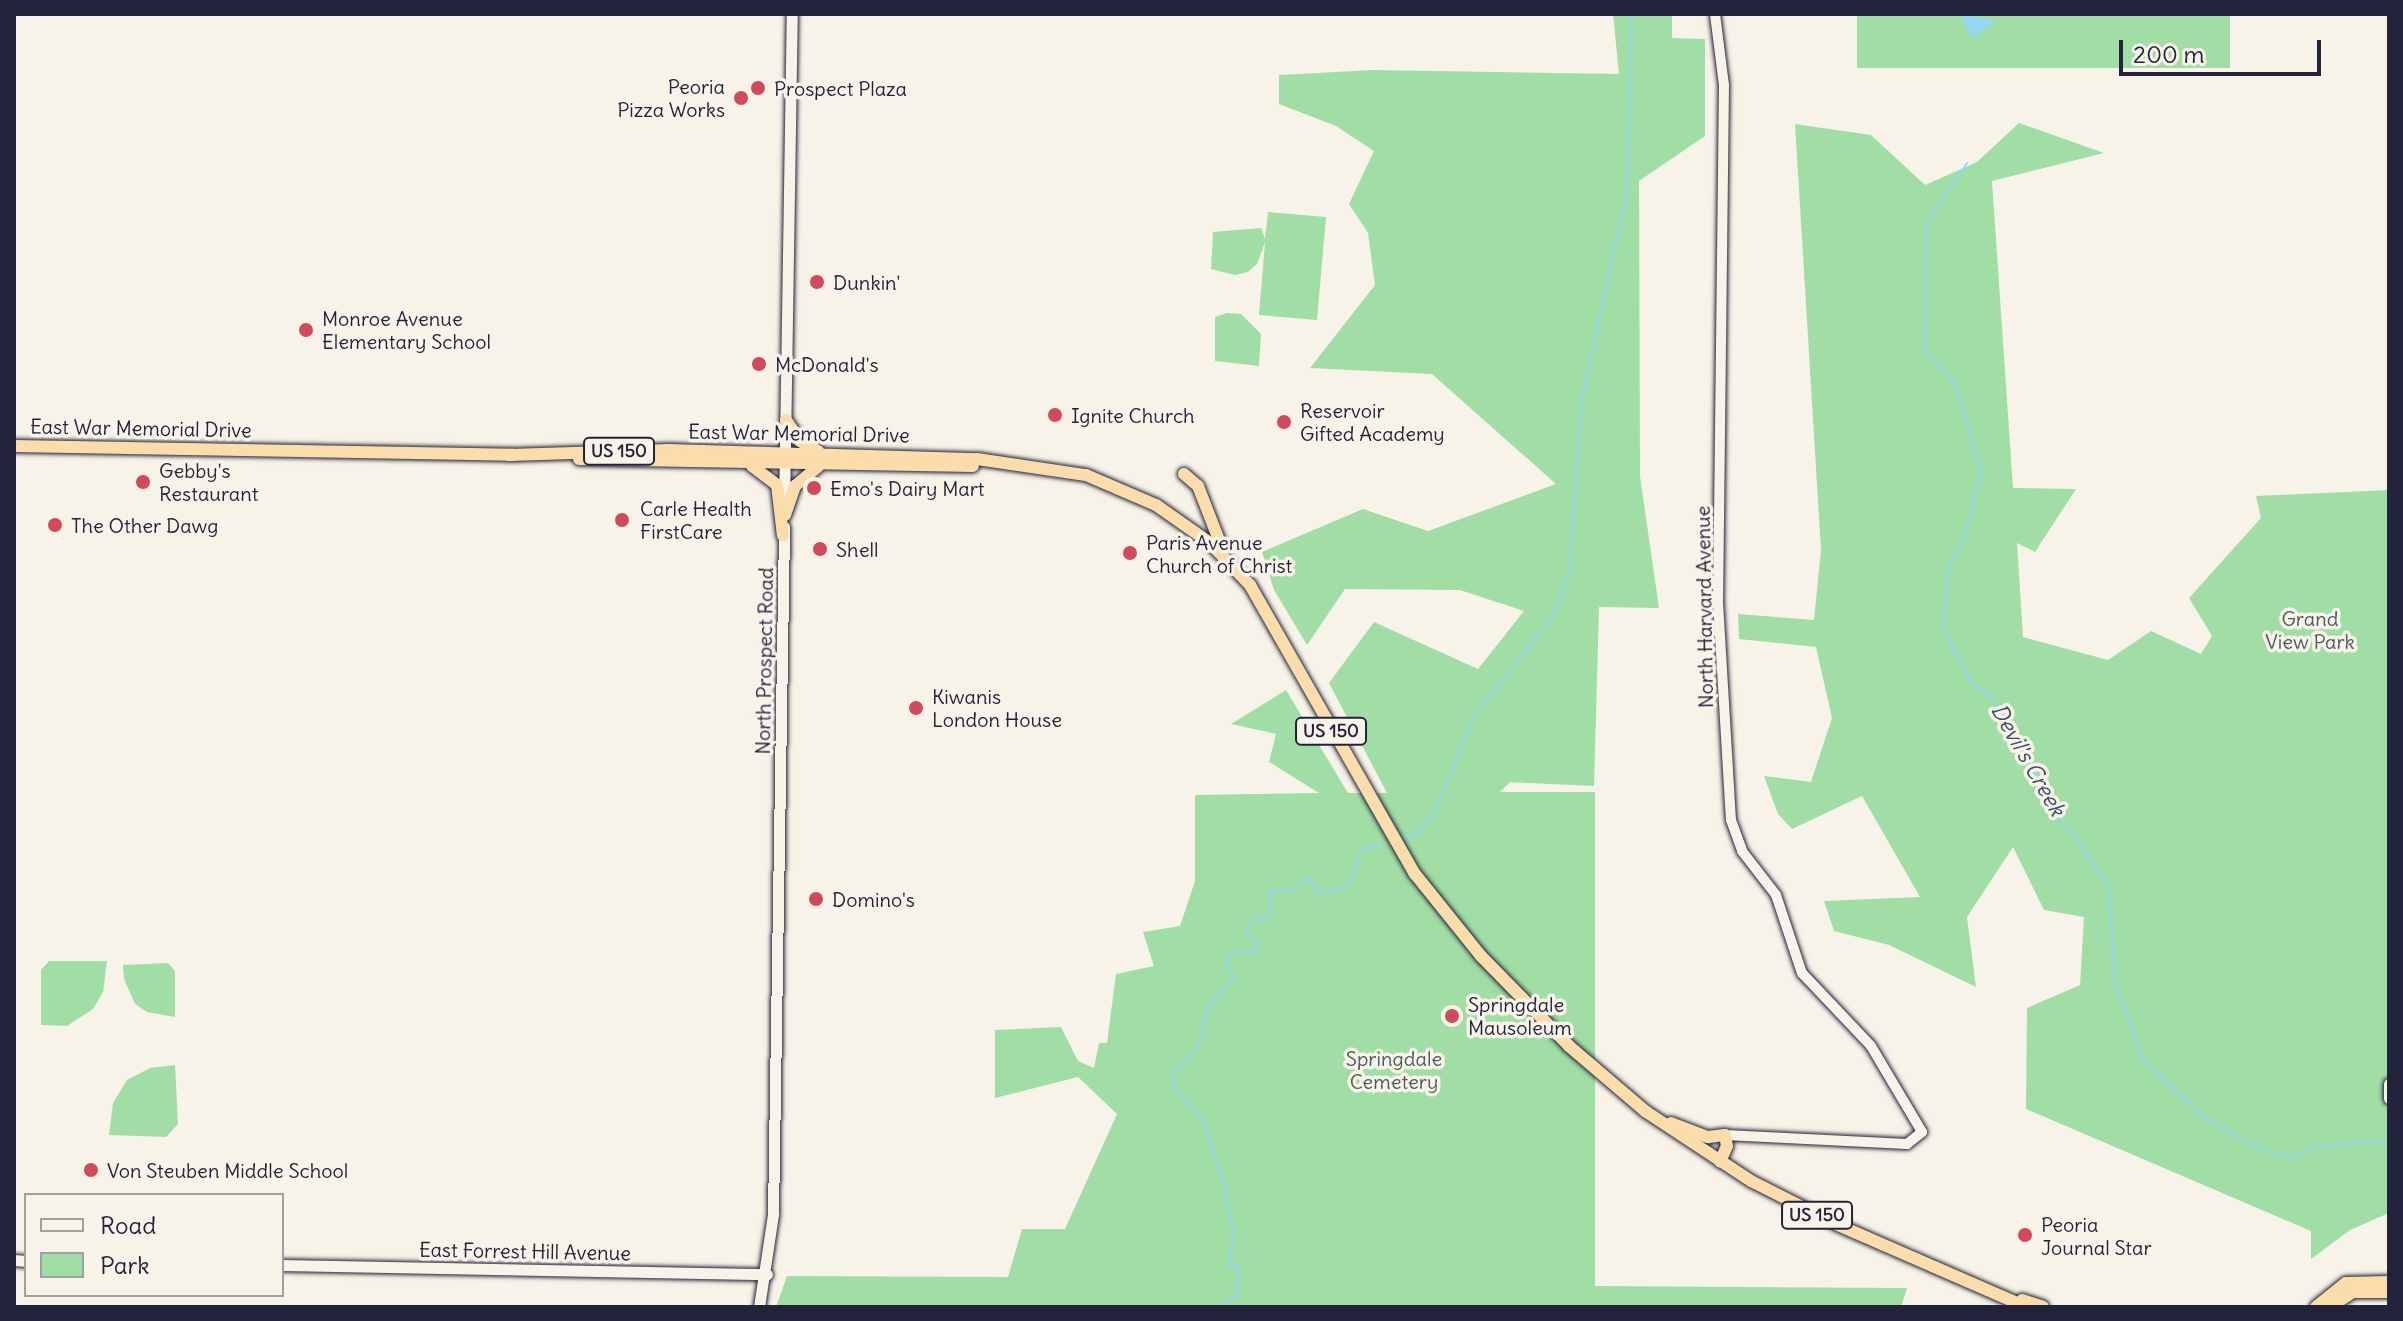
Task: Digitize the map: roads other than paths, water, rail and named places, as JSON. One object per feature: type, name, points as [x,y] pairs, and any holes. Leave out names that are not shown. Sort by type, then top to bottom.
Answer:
[{"type":"highway","points":[[786,420],[800,441],[821,452]]},
{"type":"highway","name":"East War Memorial Drive","points":[[14,446],[785,458],[836,465],[1040,467]]},
{"type":"highway","name":"East War Memorial Drive","points":[[508,455],[693,462],[785,458],[821,452],[1040,467],[1090,477],[1143,498],[1195,530],[1235,567],[1270,615],[1356,780],[1419,881],[1515,993],[1631,1100],[1720,1162],[1827,1220],[1996,1291],[2043,1307]]},
{"type":"highway","points":[[693,462],[749,466],[766,473],[778,489],[783,536]]},
{"type":"highway","points":[[784,522],[789,498],[801,477],[814,468],[836,465]]},
{"type":"highway","points":[[1184,474],[1198,486],[1207,521],[1235,567]]},
{"type":"highway","points":[[1631,1100],[1691,1131],[1726,1140],[1739,1139]]},
{"type":"highway","points":[[1720,1162],[1726,1140]]},
{"type":"highway","points":[[2316,1307],[2346,1283],[2389,1282]]},
{"type":"highway","name":"East War Memorial Drive","points":[[1996,1291],[2027,1307]]},
{"type":"highway","points":[[2330,1307],[2353,1292],[2389,1292]]},
{"type":"main road","name":"North Prospect Road","points":[[759,1307],[767,1274],[773,1214],[792,14]]},
{"type":"main road","name":"East Forrest Hill Avenue","points":[[284,1265],[767,1274]]},
{"type":"street","name":"North Harvard Avenue","points":[[1715,14],[1724,85],[1718,602],[1731,820],[1742,851],[1776,895],[1799,969],[1871,1046],[1919,1125],[1920,1139],[1907,1144],[1739,1139]]},
{"type":"street","points":[[2389,1084],[2389,1099]]},
{"type":"water","points":[[1960,15],[1996,21],[1972,38]]},
{"type":"waterway","points":[[1404,838],[1417,834],[1434,814],[1475,715],[1554,615],[1570,569],[1581,403],[1627,192],[1631,14]]},
{"type":"waterway","name":"Devil's Creek","points":[[1967,163],[1928,222],[1926,247],[1925,349],[1956,385],[1981,472],[1964,539],[1949,564],[1943,627],[1972,684],[1991,696],[2021,741],[2048,801],[2109,885],[2115,983],[2142,1057],[2205,1118],[2265,1151],[2295,1157],[2315,1146],[2389,1141]]},
{"type":"waterway","points":[[1223,1307],[1237,1295],[1239,1268],[1229,1265],[1234,1234],[1223,1182],[1204,1122],[1175,1088],[1172,1073],[1197,1049],[1209,1007],[1233,978],[1226,961],[1238,950],[1255,954],[1257,941],[1247,935],[1248,928],[1257,916],[1265,920],[1271,913],[1269,891],[1291,890],[1308,878],[1320,892],[1337,890],[1351,883],[1361,850],[1382,844]]},
{"type":"place","name":"Prospect Plaza","points":[[758,88]]},
{"type":"place","name":"Peoria Pizza Works","points":[[741,98]]},
{"type":"place","name":"Dunkin'","points":[[817,282]]},
{"type":"place","name":"Monroe Avenue Elementary School","points":[[306,330]]},
{"type":"place","name":"McDonald's","points":[[759,364]]},
{"type":"place","name":"Ignite Church","points":[[1055,415]]},
{"type":"place","name":"Reservoir Gifted Academy","points":[[1284,422]]},
{"type":"place","name":"Gebby's Restaurant","points":[[143,482]]},
{"type":"place","name":"Emo's Dairy Mart","points":[[814,488]]},
{"type":"place","name":"Carle Health FirstCare","points":[[622,520]]},
{"type":"place","name":"The Other Dawg","points":[[55,525]]},
{"type":"place","name":"Shell","points":[[820,549]]},
{"type":"place","name":"Paris Avenue Church of Christ","points":[[1130,553]]},
{"type":"place","name":"Kiwanis London House","points":[[916,708]]},
{"type":"place","name":"Domino's","points":[[816,899]]},
{"type":"place","name":"Springdale Mausoleum","points":[[1452,1016]]},
{"type":"place","name":"Von Steuben Middle School","points":[[91,1170]]},
{"type":"place","name":"Peoria Journal Star","points":[[2025,1235]]},
{"type":"park label","name":"Grand View Park","points":[[2310,630]]},
{"type":"park label","name":"Springdale Cemetery","points":[[1394,1070]]}]
